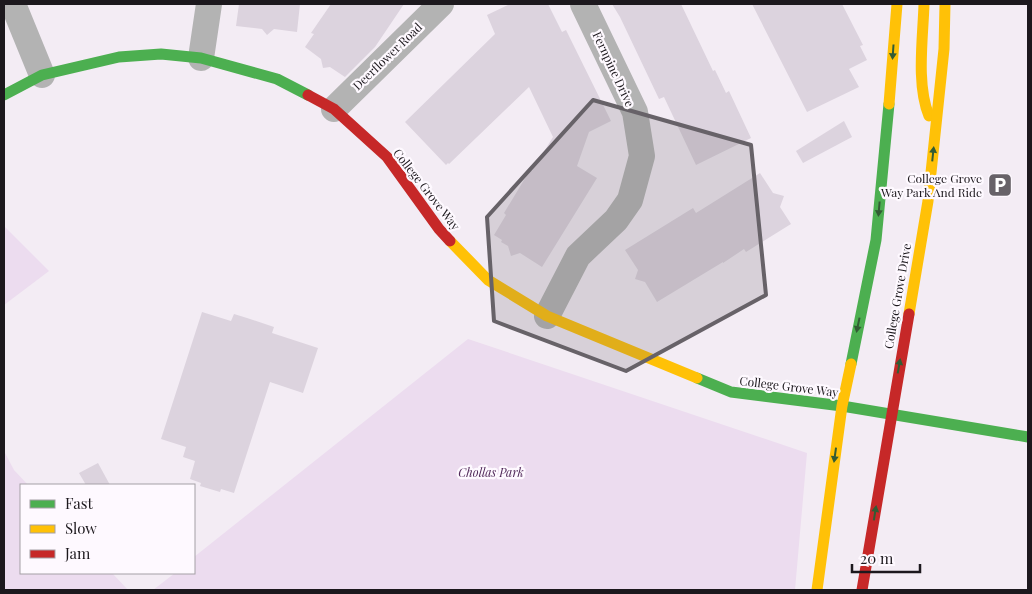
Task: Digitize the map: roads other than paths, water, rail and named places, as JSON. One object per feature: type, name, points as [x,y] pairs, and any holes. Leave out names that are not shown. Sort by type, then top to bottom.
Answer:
[{"type":"main road","points":[[817,590],[842,406],[876,240],[893,60],[896,4]]},
{"type":"main road","points":[[924,4],[921,78],[924,104],[935,131]]},
{"type":"main road","name":"College Grove Drive","points":[[862,590],[928,200],[944,49],[946,4]]},
{"type":"main road","name":"College Grove Way","points":[[4,94],[42,75],[119,56],[161,54],[201,58],[277,78],[334,109],[387,157],[439,229],[488,280],[548,316],[731,392],[842,406],[1028,437]]},
{"type":"street","points":[[13,4],[42,75]]},
{"type":"street","points":[[201,58],[209,4]]},
{"type":"street","name":"Deerflower Road","points":[[334,109],[441,4]]},
{"type":"street","name":"Fernpine Drive","points":[[548,316],[578,256],[616,220],[630,200],[642,156],[635,112],[583,4]]},
{"type":"place","name":"College Grove Way Park And Ride","points":[[1000,185]]},
{"type":"park label","name":"Chollas Park","points":[[491,472]]}]
